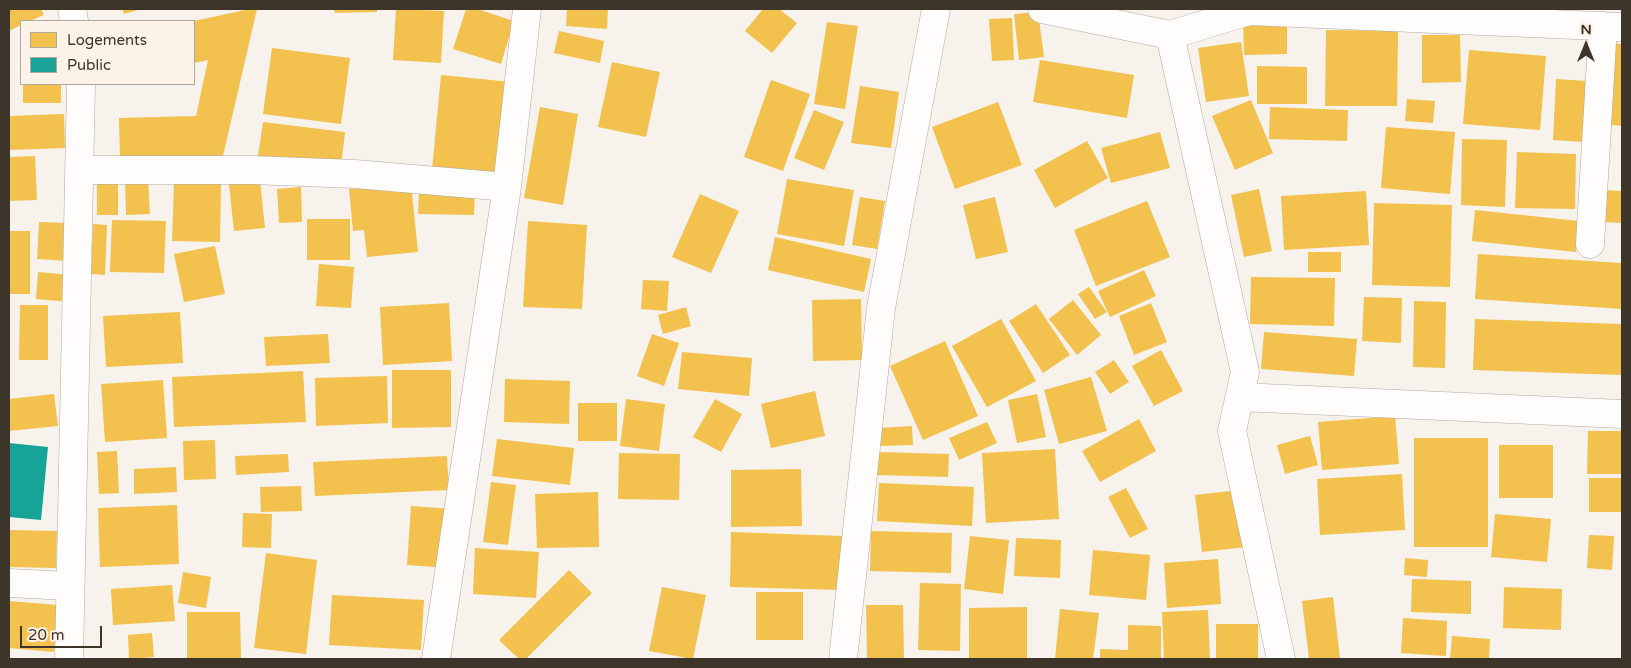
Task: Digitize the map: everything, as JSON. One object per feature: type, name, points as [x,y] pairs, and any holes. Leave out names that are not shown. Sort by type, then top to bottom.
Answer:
[{"type":"street","points":[[436,659],[506,187],[527,9]]},
{"type":"street","points":[[843,659],[881,308],[936,9]]},
{"type":"street","points":[[1042,9],[1170,35],[1249,11],[1612,26],[1590,244]]},
{"type":"street","points":[[1170,35],[1245,372],[1232,431],[1280,659]]},
{"type":"street","points":[[69,659],[81,170],[81,85]]},
{"type":"street","points":[[81,170],[252,170],[355,174],[506,187]]},
{"type":"street","points":[[1240,397],[1622,414]]},
{"type":"street","points":[[9,583],[70,586]]},
{"type":"building: Logements","points":[[9,9],[41,9],[44,15],[32,20],[20,20],[20,26],[9,31]]},
{"type":"building: Logements","points":[[122,9],[141,9],[124,14]]},
{"type":"building: Logements","points":[[257,9],[223,156],[120,158],[119,118],[196,116],[208,60],[195,63],[195,21]]},
{"type":"building: Logements","points":[[334,9],[377,9],[377,12],[335,13]]},
{"type":"building: Logements","points":[[396,9],[444,11],[441,63],[393,60]]},
{"type":"building: Logements","points":[[466,9],[477,9],[514,21],[501,64],[453,49]]},
{"type":"building: Logements","points":[[567,9],[608,9],[607,29],[566,26]]},
{"type":"building: Logements","points":[[763,9],[779,9],[797,23],[772,53],[745,31]]},
{"type":"building: Logements","points":[[1038,12],[1044,57],[1019,60],[1014,14]]},
{"type":"building: Logements","points":[[1012,18],[1014,60],[992,61],[989,19]]},
{"type":"building: Logements","points":[[827,22],[858,26],[845,109],[814,104]]},
{"type":"building: Logements","points":[[1243,22],[1287,22],[1287,54],[1244,55]]},
{"type":"building: Logements","points":[[1326,30],[1398,31],[1397,106],[1325,106]]},
{"type":"building: Logements","points":[[559,31],[604,41],[600,63],[554,53]]},
{"type":"building: Logements","points":[[1422,35],[1460,35],[1461,82],[1422,83]]},
{"type":"building: Logements","points":[[1241,42],[1249,96],[1206,102],[1198,48]]},
{"type":"building: Logements","points":[[1611,43],[1622,44],[1622,126],[1604,124]]},
{"type":"building: Logements","points":[[272,48],[350,58],[341,124],[263,114]]},
{"type":"building: Logements","points":[[1469,50],[1546,56],[1540,130],[1463,124]]},
{"type":"building: Logements","points":[[1040,60],[1134,75],[1127,118],[1033,102]]},
{"type":"building: Logements","points":[[612,62],[660,72],[646,137],[598,127]]},
{"type":"building: Logements","points":[[1257,66],[1307,67],[1307,104],[1257,104]]},
{"type":"building: Logements","points":[[441,75],[511,82],[502,177],[432,170]]},
{"type":"building: Logements","points":[[1556,79],[1587,81],[1584,142],[1553,140]]},
{"type":"building: Logements","points":[[771,80],[810,94],[783,171],[744,157]]},
{"type":"building: Logements","points":[[23,85],[61,85],[61,103],[23,103]]},
{"type":"building: Logements","points":[[860,86],[899,92],[891,148],[851,143]]},
{"type":"building: Logements","points":[[1407,99],[1435,101],[1433,123],[1405,121]]},
{"type":"building: Logements","points":[[1251,100],[1273,153],[1235,170],[1212,116]]},
{"type":"building: Logements","points":[[998,102],[1022,165],[955,189],[932,127]]},
{"type":"building: Logements","points":[[540,107],[578,114],[563,205],[524,198]]},
{"type":"building: Logements","points":[[1270,107],[1348,110],[1347,141],[1269,139]]},
{"type":"building: Logements","points":[[814,110],[844,122],[824,170],[794,158]]},
{"type":"building: Logements","points":[[64,114],[65,148],[9,150],[9,116]]},
{"type":"building: Logements","points":[[263,122],[345,132],[341,166],[258,156]]},
{"type":"building: Logements","points":[[1386,127],[1455,132],[1450,194],[1381,188]]},
{"type":"building: Logements","points":[[1160,132],[1170,168],[1111,183],[1101,148]]},
{"type":"building: Logements","points":[[1462,139],[1507,140],[1505,207],[1461,205]]},
{"type":"building: Logements","points":[[1087,141],[1108,178],[1055,208],[1034,170]]},
{"type":"building: Logements","points":[[1517,152],[1576,154],[1575,209],[1515,208]]},
{"type":"building: Logements","points":[[35,156],[37,200],[9,201],[9,157]]},
{"type":"building: Logements","points":[[97,179],[118,179],[118,215],[97,215]]},
{"type":"building: Logements","points":[[125,179],[148,179],[150,214],[126,215]]},
{"type":"building: Logements","points":[[787,179],[854,190],[844,246],[777,234]]},
{"type":"building: Logements","points":[[260,181],[265,228],[234,231],[229,184]]},
{"type":"building: Logements","points":[[174,182],[221,184],[220,242],[172,241]]},
{"type":"building: Logements","points":[[411,184],[418,252],[367,257],[364,230],[353,231],[349,189]]},
{"type":"building: Logements","points":[[301,187],[302,222],[279,223],[277,189]]},
{"type":"building: Logements","points":[[419,189],[475,190],[474,215],[418,214]]},
{"type":"building: Logements","points":[[1259,189],[1272,251],[1244,257],[1231,195]]},
{"type":"building: Logements","points":[[1604,190],[1622,191],[1622,223],[1602,222]]},
{"type":"building: Logements","points":[[1366,191],[1369,245],[1284,250],[1281,196]]},
{"type":"building: Logements","points":[[700,194],[739,211],[711,273],[672,257]]},
{"type":"building: Logements","points":[[860,197],[885,201],[877,249],[852,245]]},
{"type":"building: Logements","points":[[995,197],[1008,252],[976,259],[963,205]]},
{"type":"building: Logements","points":[[1147,201],[1170,257],[1096,286],[1074,230]]},
{"type":"building: Logements","points":[[1374,203],[1452,205],[1450,287],[1372,285]]},
{"type":"building: Logements","points":[[1475,210],[1579,221],[1576,252],[1472,241]]},
{"type":"building: Logements","points":[[307,219],[350,219],[350,260],[307,260]]},
{"type":"building: Logements","points":[[112,220],[166,221],[164,273],[110,272]]},
{"type":"building: Logements","points":[[528,221],[587,225],[582,309],[523,307]]},
{"type":"building: Logements","points":[[39,222],[69,223],[67,261],[37,259]]},
{"type":"building: Logements","points":[[93,224],[107,225],[105,275],[91,274]]},
{"type":"building: Logements","points":[[9,231],[30,231],[30,294],[9,294]]},
{"type":"building: Logements","points":[[775,237],[871,259],[864,292],[768,270]]},
{"type":"building: Logements","points":[[215,246],[225,294],[184,302],[174,254]]},
{"type":"building: Logements","points":[[1308,252],[1341,252],[1341,272],[1308,272]]},
{"type":"building: Logements","points":[[1478,254],[1622,263],[1622,309],[1475,299]]},
{"type":"building: Logements","points":[[319,264],[354,267],[351,308],[316,306]]},
{"type":"building: Logements","points":[[1144,270],[1156,296],[1110,317],[1098,291]]},
{"type":"building: Logements","points":[[38,272],[72,275],[69,302],[36,299]]},
{"type":"building: Logements","points":[[1251,277],[1335,278],[1334,326],[1250,324]]},
{"type":"building: Logements","points":[[643,280],[669,281],[667,311],[641,309]]},
{"type":"building: Logements","points":[[1089,287],[1107,312],[1095,319],[1078,294]]},
{"type":"building: Logements","points":[[1364,297],[1402,298],[1401,343],[1362,341]]},
{"type":"building: Logements","points":[[861,299],[862,360],[813,361],[812,300]]},
{"type":"building: Logements","points":[[1073,300],[1101,335],[1077,355],[1049,319]]},
{"type":"building: Logements","points":[[1414,301],[1446,302],[1445,368],[1413,367]]},
{"type":"building: Logements","points":[[449,303],[452,361],[383,365],[380,307]]},
{"type":"building: Logements","points":[[1151,303],[1167,342],[1134,355],[1119,316]]},
{"type":"building: Logements","points":[[1036,304],[1070,355],[1043,373],[1009,321]]},
{"type":"building: Logements","points":[[20,305],[48,305],[48,360],[19,360]]},
{"type":"building: Logements","points":[[686,307],[691,326],[663,334],[658,315]]},
{"type":"building: Logements","points":[[180,312],[183,363],[106,367],[103,316]]},
{"type":"building: Logements","points":[[1001,319],[1036,381],[987,407],[952,346]]},
{"type":"building: Logements","points":[[1475,319],[1622,324],[1622,375],[1473,370]]},
{"type":"building: Logements","points":[[1264,332],[1357,339],[1354,376],[1261,369]]},
{"type":"building: Logements","points":[[328,334],[330,363],[266,366],[264,337]]},
{"type":"building: Logements","points":[[652,334],[679,343],[664,386],[637,376]]},
{"type":"building: Logements","points":[[945,341],[978,416],[923,440],[890,366]]},
{"type":"building: Logements","points":[[1161,350],[1183,391],[1154,406],[1132,366]]},
{"type":"building: Logements","points":[[682,352],[752,358],[749,396],[678,389]]},
{"type":"building: Logements","points":[[1114,360],[1129,382],[1110,394],[1095,372]]},
{"type":"building: Logements","points":[[392,370],[451,370],[451,427],[392,428]]},
{"type":"building: Logements","points":[[303,371],[306,422],[174,427],[172,377]]},
{"type":"building: Logements","points":[[387,376],[388,423],[316,426],[315,378]]},
{"type":"building: Logements","points":[[1091,377],[1107,431],[1059,444],[1044,390]]},
{"type":"building: Logements","points":[[505,379],[570,381],[569,424],[504,422]]},
{"type":"building: Logements","points":[[163,380],[167,438],[105,442],[101,384]]},
{"type":"building: Logements","points":[[815,391],[825,436],[771,448],[761,404]]},
{"type":"building: Logements","points":[[54,394],[58,426],[9,431],[9,399]]},
{"type":"building: Logements","points":[[1037,394],[1046,437],[1017,443],[1008,400]]},
{"type":"building: Logements","points":[[626,399],[665,404],[659,451],[620,446]]},
{"type":"building: Logements","points":[[715,399],[742,414],[721,452],[693,437]]},
{"type":"building: Logements","points":[[578,403],[617,403],[617,441],[578,441]]},
{"type":"building: Logements","points":[[1395,416],[1399,464],[1322,470],[1318,422]]},
{"type":"building: Logements","points":[[1139,419],[1156,451],[1100,482],[1082,451]]},
{"type":"building: Logements","points":[[987,422],[997,443],[959,460],[949,438]]},
{"type":"building: Logements","points":[[912,426],[913,445],[878,446],[878,428]]},
{"type":"building: Logements","points":[[1588,431],[1622,431],[1622,474],[1587,474]]},
{"type":"building: Logements","points":[[1310,436],[1318,465],[1285,474],[1277,445]]},
{"type":"building: Logements","points":[[1414,438],[1488,438],[1488,547],[1414,547]]},
{"type":"building: Logements","points":[[497,439],[574,448],[570,485],[492,476]]},
{"type":"building: Logements","points":[[215,440],[216,479],[184,480],[183,441]]},
{"type":"building: Logements","points":[[1499,445],[1553,445],[1553,498],[1499,498]]},
{"type":"building: Logements","points":[[1055,449],[1059,519],[986,523],[982,453]]},
{"type":"building: Logements","points":[[117,451],[119,493],[99,494],[97,452]]},
{"type":"building: Logements","points":[[878,452],[949,454],[948,477],[877,475]]},
{"type":"building: Logements","points":[[619,453],[680,454],[679,500],[618,499]]},
{"type":"building: Logements","points":[[288,454],[289,472],[236,475],[235,456]]},
{"type":"building: Logements","points":[[447,456],[449,490],[315,496],[313,462]]},
{"type":"building: Logements","points":[[176,467],[177,492],[134,494],[134,469]]},
{"type":"building: Logements","points":[[801,469],[802,526],[731,527],[731,470]]},
{"type":"building: Logements","points":[[1402,474],[1405,530],[1320,535],[1317,479]]},
{"type":"building: Logements","points":[[1589,478],[1622,478],[1622,512],[1589,512]]},
{"type":"building: Logements","points":[[491,482],[516,485],[508,545],[483,542]]},
{"type":"building: Logements","points":[[879,483],[974,487],[972,526],[877,521]]},
{"type":"building: Logements","points":[[301,486],[302,511],[261,512],[260,487]]},
{"type":"building: Logements","points":[[1126,488],[1148,529],[1130,538],[1108,497]]},
{"type":"building: Logements","points":[[1239,490],[1246,547],[1202,552],[1195,495]]},
{"type":"building: Logements","points":[[598,492],[599,547],[537,548],[535,494]]},
{"type":"building: Logements","points":[[177,505],[179,564],[100,567],[98,508]]},
{"type":"building: Logements","points":[[411,506],[453,509],[449,568],[407,565]]},
{"type":"building: Logements","points":[[243,513],[272,514],[271,548],[242,547]]},
{"type":"building: Logements","points":[[1495,514],[1551,519],[1547,562],[1491,557]]},
{"type":"building: Logements","points":[[9,530],[57,531],[56,568],[9,567]]},
{"type":"building: Logements","points":[[871,531],[952,533],[951,573],[870,571]]},
{"type":"building: Logements","points":[[731,532],[842,536],[841,590],[730,587]]},
{"type":"building: Logements","points":[[1589,535],[1614,536],[1612,570],[1587,568]]},
{"type":"building: Logements","points":[[970,536],[1009,540],[1003,594],[964,589]]},
{"type":"building: Logements","points":[[1016,538],[1061,540],[1060,578],[1014,576]]},
{"type":"building: Logements","points":[[475,548],[539,552],[536,598],[473,594]]},
{"type":"building: Logements","points":[[1093,550],[1150,555],[1146,600],[1089,595]]},
{"type":"building: Logements","points":[[266,553],[317,560],[306,654],[254,648]]},
{"type":"building: Logements","points":[[1405,558],[1428,560],[1427,577],[1404,575]]},
{"type":"building: Logements","points":[[1218,559],[1221,604],[1167,608],[1164,563]]},
{"type":"building: Logements","points":[[569,570],[592,593],[526,659],[519,659],[499,640]]},
{"type":"building: Logements","points":[[183,572],[211,577],[206,608],[178,603]]},
{"type":"building: Logements","points":[[1412,579],[1471,581],[1471,614],[1411,612]]},
{"type":"building: Logements","points":[[920,583],[961,584],[960,651],[918,650]]},
{"type":"building: Logements","points":[[172,585],[175,621],[113,625],[111,589]]},
{"type":"building: Logements","points":[[662,587],[706,595],[693,659],[649,651]]},
{"type":"building: Logements","points":[[1504,587],[1562,589],[1561,630],[1503,628]]},
{"type":"building: Logements","points":[[756,592],[803,592],[803,640],[756,640]]},
{"type":"building: Logements","points":[[332,595],[424,600],[421,650],[329,645]]},
{"type":"building: Logements","points":[[1333,597],[1340,659],[1309,659],[1302,601]]},
{"type":"building: Logements","points":[[9,601],[58,605],[54,652],[9,648]]},
{"type":"building: Logements","points":[[866,605],[903,605],[904,659],[867,659]]},
{"type":"building: Logements","points":[[1027,607],[1027,659],[969,659],[969,608]]},
{"type":"building: Logements","points":[[1060,609],[1099,613],[1093,659],[1055,659]]},
{"type":"building: Logements","points":[[1208,610],[1210,658],[1164,659],[1162,612]]},
{"type":"building: Logements","points":[[187,612],[240,612],[241,658],[187,659]]},
{"type":"building: Logements","points":[[1403,618],[1447,621],[1446,656],[1401,653]]},
{"type":"building: Logements","points":[[1216,624],[1258,624],[1258,659],[1216,659]]},
{"type":"building: Logements","points":[[1128,625],[1161,626],[1161,659],[1100,659],[1100,649],[1128,650]]},
{"type":"building: Logements","points":[[152,633],[154,657],[129,659],[128,635]]},
{"type":"building: Logements","points":[[1452,636],[1490,639],[1489,659],[1450,659]]},
{"type":"building: Public","points":[[9,443],[48,447],[41,520],[9,517]]}]
